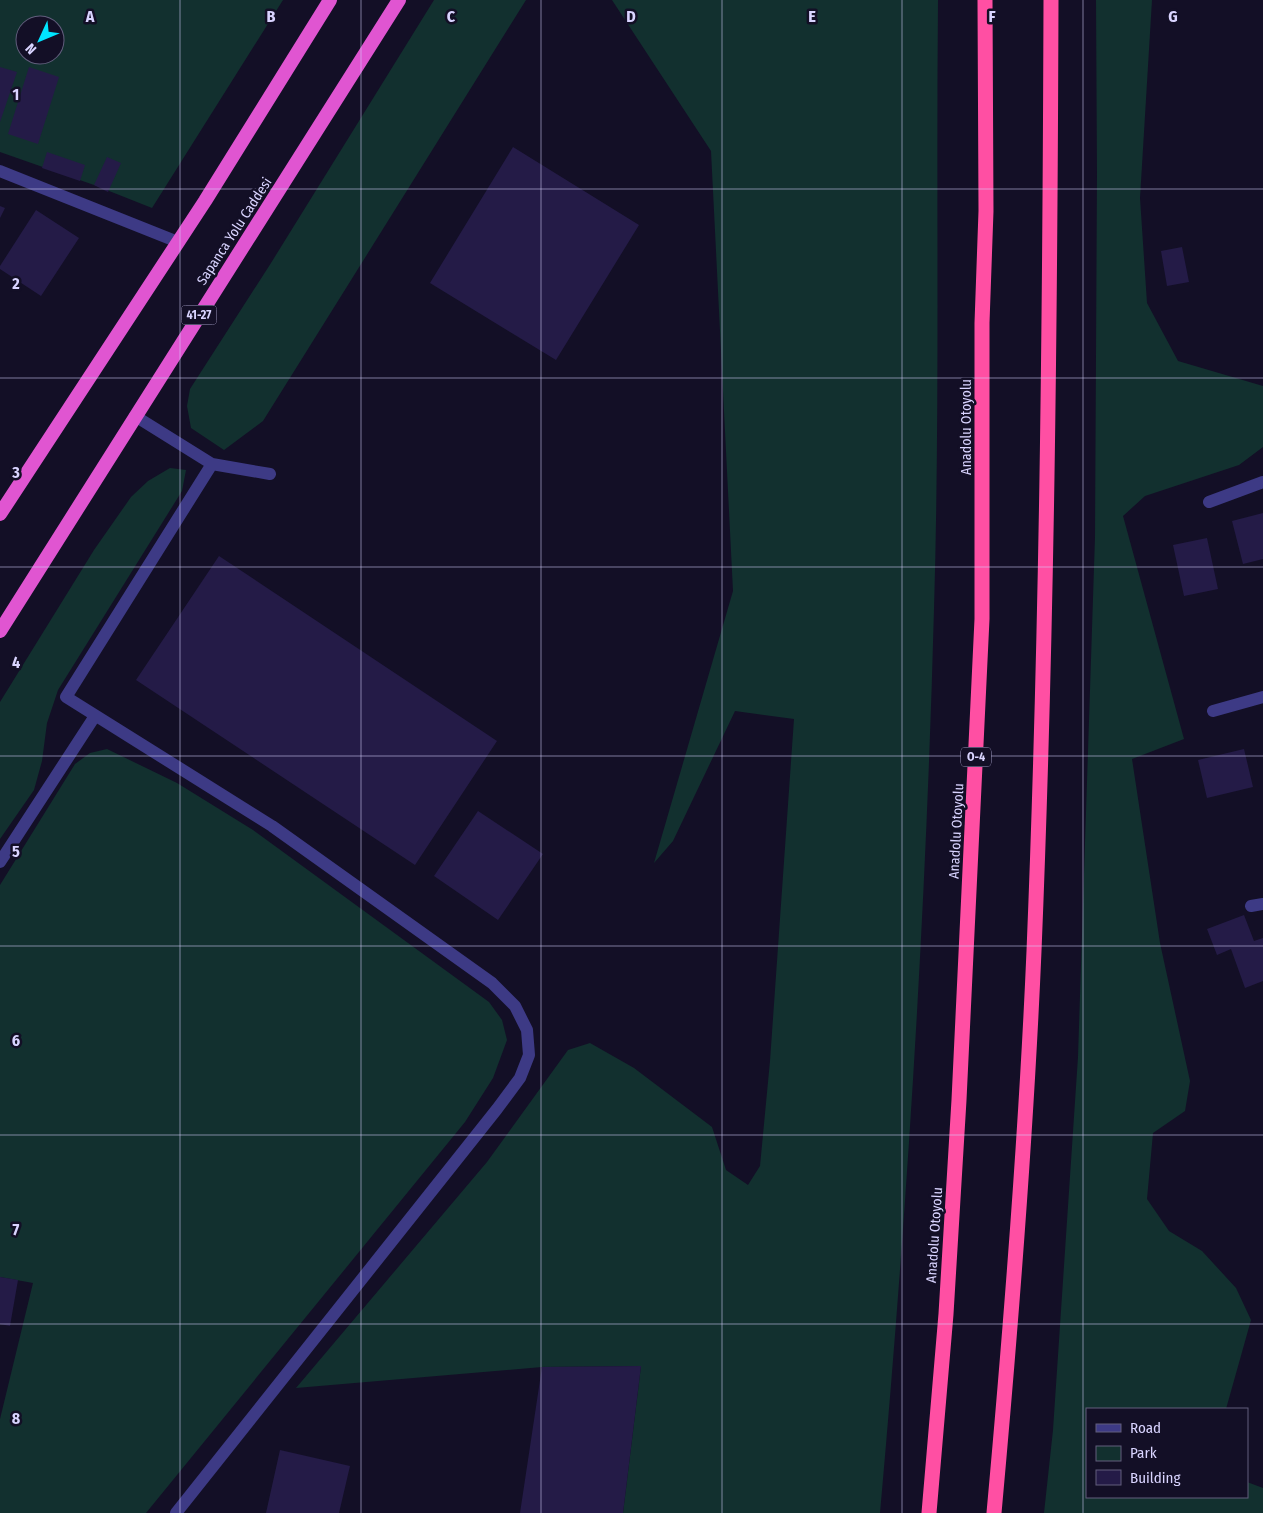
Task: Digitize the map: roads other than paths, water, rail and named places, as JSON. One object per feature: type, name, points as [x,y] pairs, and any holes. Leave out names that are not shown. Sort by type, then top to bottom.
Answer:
[{"type":"highway","points":[[0,514],[263,110],[330,0]]},
{"type":"highway","name":"Sapanca Yolu Caddesi","points":[[0,631],[399,0]]},
{"type":"highway","name":"Anadolu Otoyolu","points":[[929,1513],[946,1314],[959,1100],[982,619],[982,323],[986,211],[985,0]]},
{"type":"highway","points":[[994,1513],[1018,1231],[1034,944],[1044,646],[1051,0]]},
{"type":"street","points":[[0,171],[178,242]]},
{"type":"street","points":[[135,416],[212,464],[270,474]]},
{"type":"street","points":[[176,1513],[514,1086],[520,1078],[529,1056],[527,1030],[515,1006],[492,983],[272,826],[66,697],[212,464]]},
{"type":"street","points":[[1209,502],[1263,482]]},
{"type":"street","points":[[1213,711],[1263,698]]},
{"type":"street","points":[[0,862],[95,716]]}]
